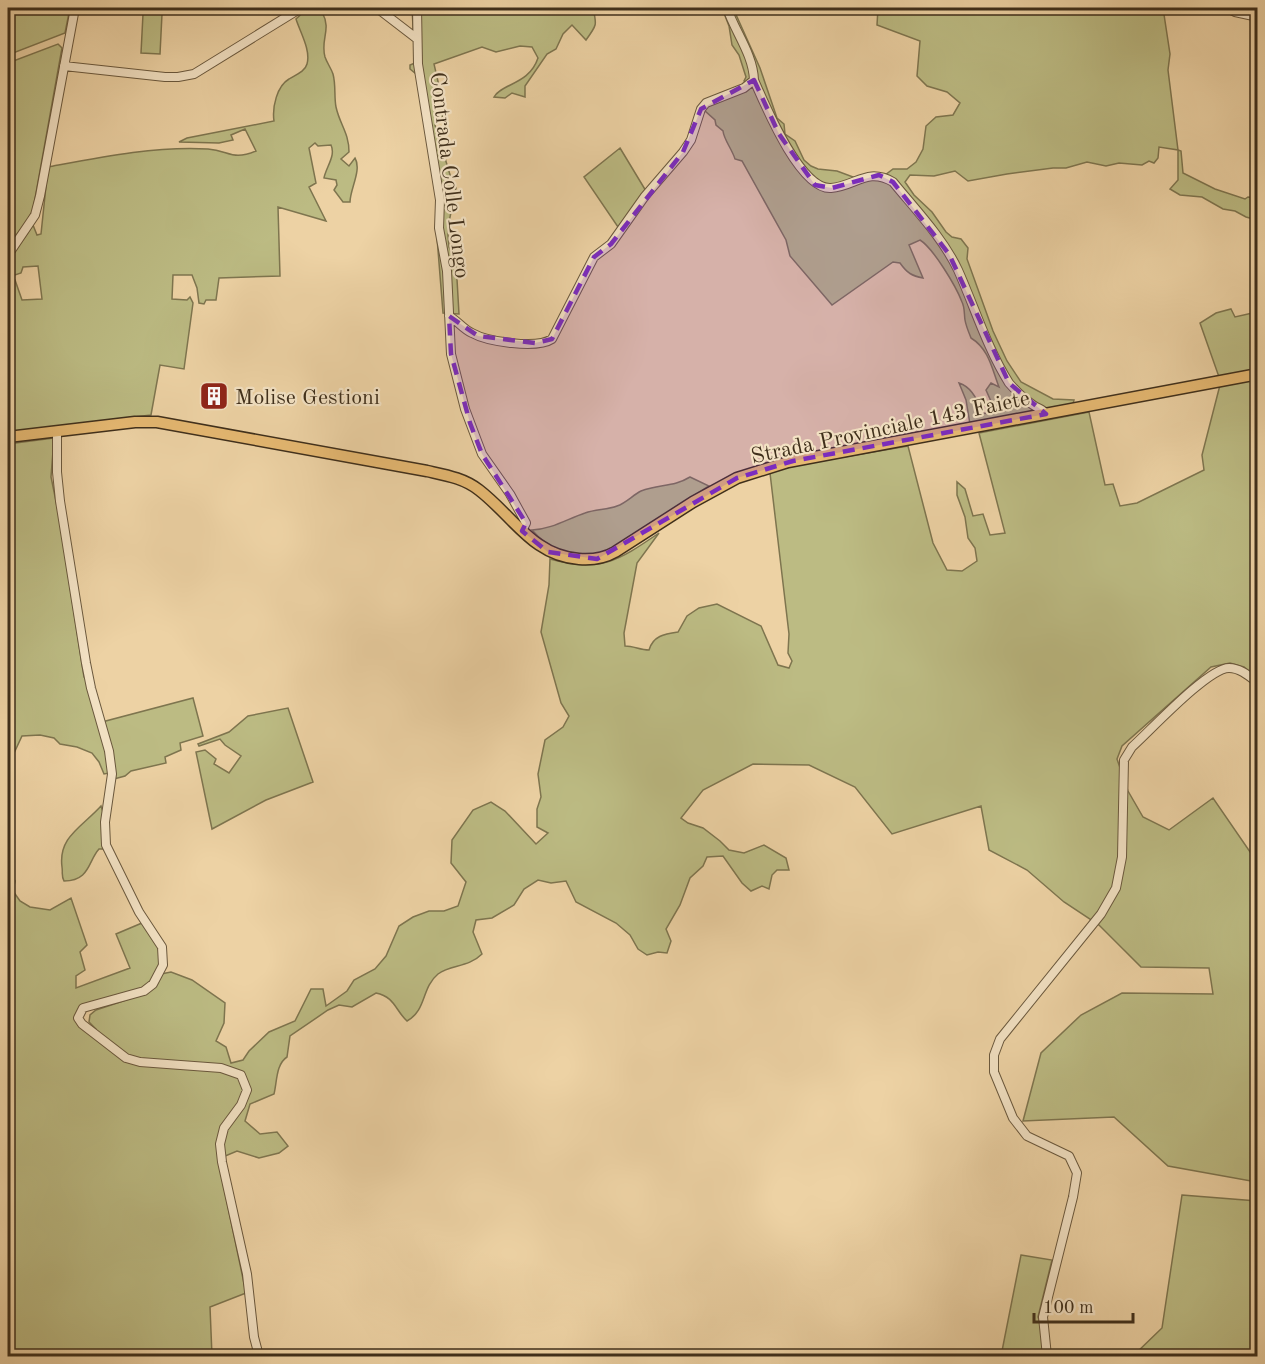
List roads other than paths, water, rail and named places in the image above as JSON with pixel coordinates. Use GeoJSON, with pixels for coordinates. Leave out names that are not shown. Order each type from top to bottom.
{"type":"FeatureCollection","features":[{"type":"Feature","properties":{"kind":"main road","name":"Strada Provinciale 143 Faiete"},"geometry":{"type":"LineString","coordinates":[[8,437],[135,422],[157,422],[427,471],[461,479],[470,484],[548,552],[578,559],[597,559],[615,552],[693,502],[737,478],[793,461],[1257,374]]}},
{"type":"Feature","properties":{"kind":"street"},"geometry":{"type":"LineString","coordinates":[[8,255],[35,215],[75,8]]}},
{"type":"Feature","properties":{"kind":"street"},"geometry":{"type":"LineString","coordinates":[[64,66],[165,77],[194,74],[302,8]]}},
{"type":"Feature","properties":{"kind":"street"},"geometry":{"type":"LineString","coordinates":[[377,8],[416,38]]}},
{"type":"Feature","properties":{"kind":"street","name":"Contrada Colle Longo"},"geometry":{"type":"LineString","coordinates":[[417,8],[418,64],[439,191],[439,228],[447,271],[452,354],[470,423],[482,454],[520,509],[526,523],[522,531]]}},
{"type":"Feature","properties":{"kind":"street"},"geometry":{"type":"LineString","coordinates":[[727,8],[750,59],[754,80],[779,134],[804,172],[815,185],[832,188],[861,178],[879,176],[893,182],[949,254],[958,270],[975,316],[1009,383],[1046,414]]}},
{"type":"Feature","properties":{"kind":"street"},"geometry":{"type":"LineString","coordinates":[[1227,8],[1257,17]]}},
{"type":"Feature","properties":{"kind":"street"},"geometry":{"type":"LineString","coordinates":[[449,316],[469,332],[478,336],[506,342],[535,344],[552,339],[594,257],[611,244],[645,196],[683,152],[691,140],[701,109],[706,103],[744,87],[754,80]]}},
{"type":"Feature","properties":{"kind":"street"},"geometry":{"type":"LineString","coordinates":[[57,431],[60,501],[86,663],[109,751],[112,774],[105,822],[106,845],[139,912],[162,946],[164,965],[153,984],[144,991],[83,1008],[78,1018],[82,1024],[126,1058],[140,1062],[213,1067],[242,1075],[247,1090],[241,1105],[224,1128],[220,1144],[247,1274],[254,1337],[259,1356]]}},
{"type":"Feature","properties":{"kind":"street"},"geometry":{"type":"LineString","coordinates":[[1047,1356],[1043,1317],[1077,1173],[1069,1156],[1027,1136],[1013,1118],[994,1071],[994,1054],[1000,1039],[1101,914],[1116,888],[1122,856],[1122,777],[1124,760],[1132,747],[1200,683],[1217,671],[1229,668],[1242,671],[1257,682]]}},
{"type":"Feature","properties":{"kind":"place","name":"Molise Gestioni"},"geometry":{"type":"Point","coordinates":[214,396]}}]}
